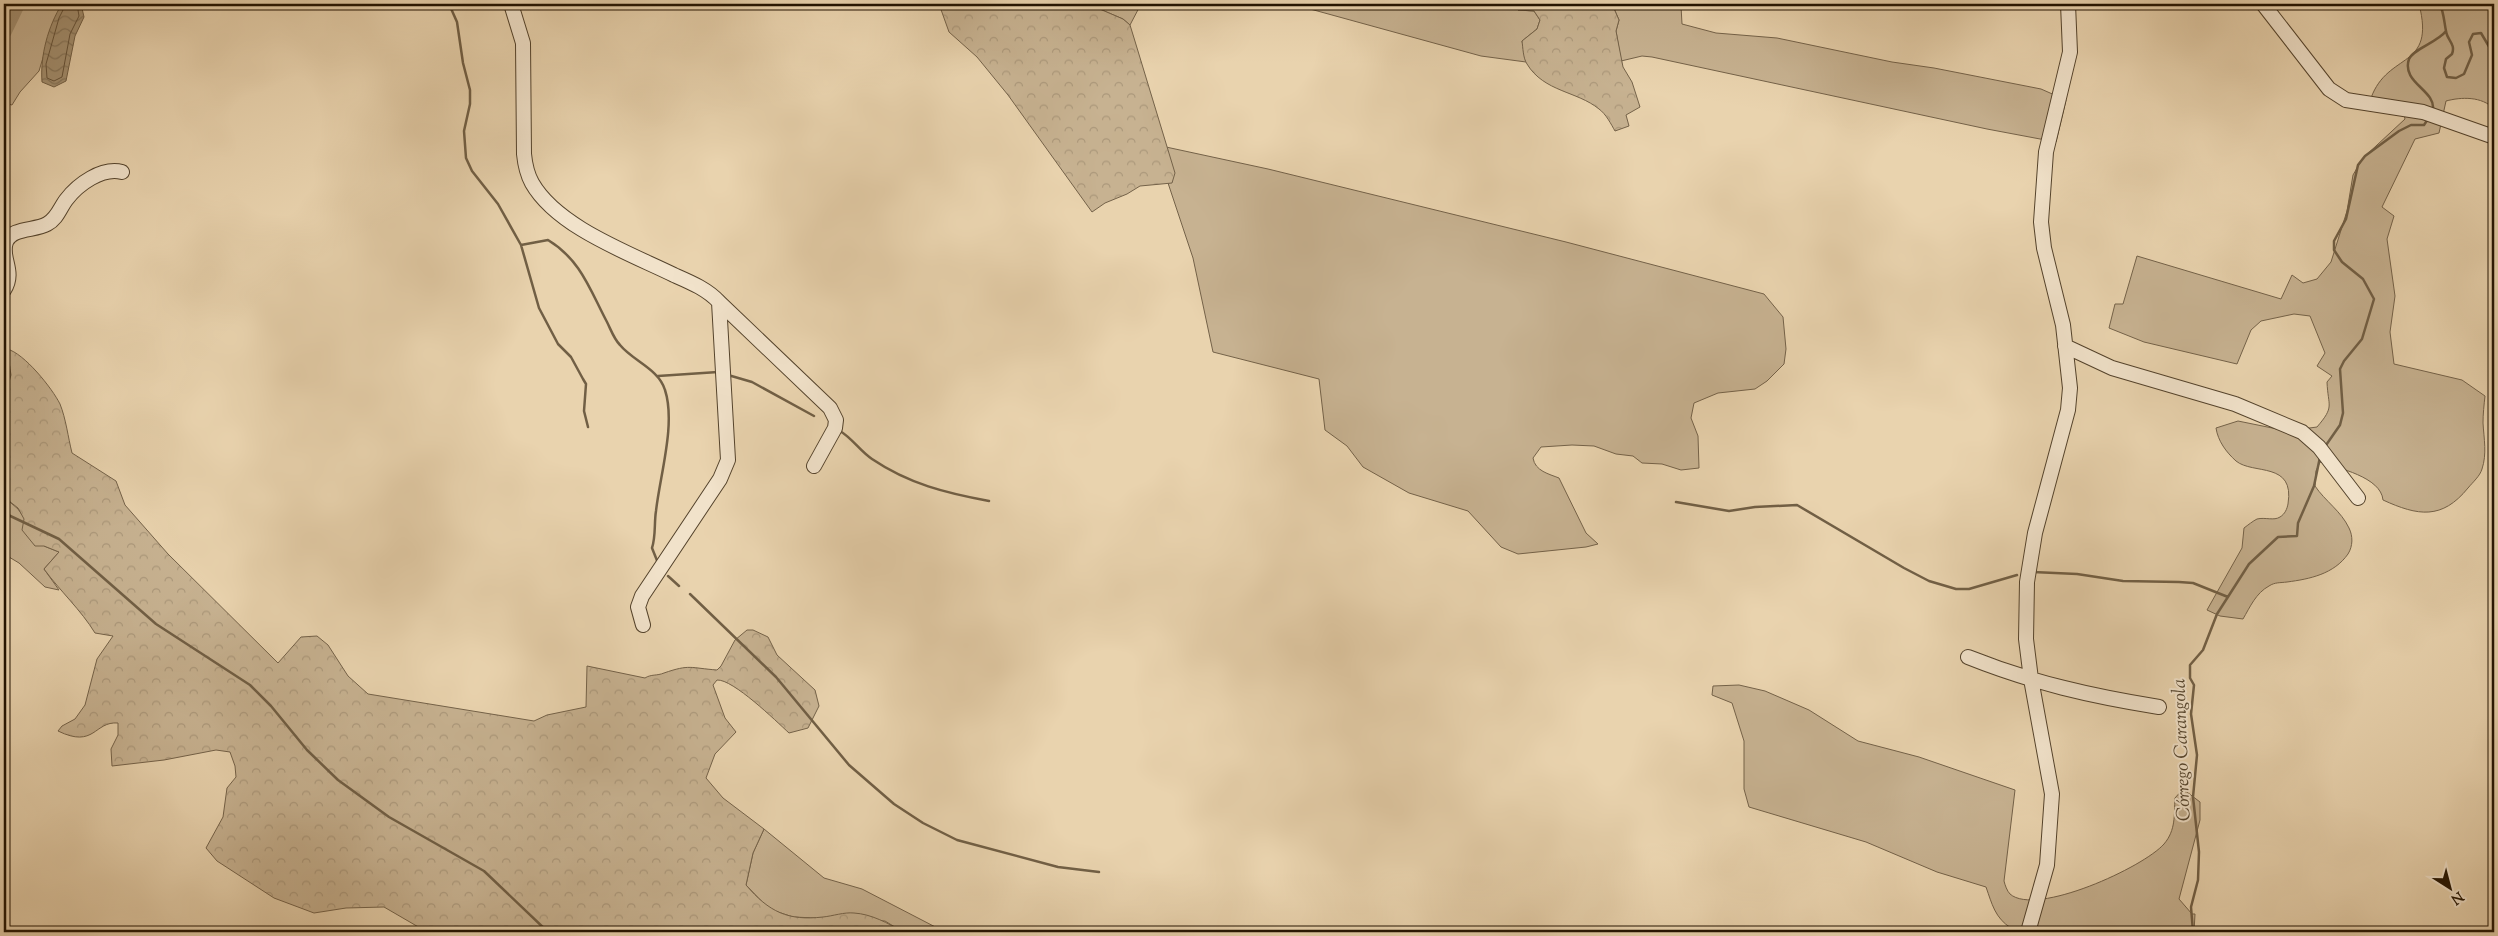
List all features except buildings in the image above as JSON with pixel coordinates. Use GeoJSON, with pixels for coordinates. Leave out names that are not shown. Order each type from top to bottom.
{"type":"FeatureCollection","features":[{"type":"Feature","properties":{"kind":"street"},"geometry":{"type":"LineString","coordinates":[[512,4],[523,43],[524,154],[526,169],[539,194],[560,214],[599,238],[704,289],[811,388],[835,414],[836,422],[814,466]]}},
{"type":"Feature","properties":{"kind":"street"},"geometry":{"type":"LineString","coordinates":[[2028,932],[2047,866],[2052,794],[2031,679],[2026,639],[2027,582],[2035,533],[2068,410],[2070,388],[2063,325],[2044,248],[2041,222],[2046,152],[2070,52],[2068,4]]}},
{"type":"Feature","properties":{"kind":"street"},"geometry":{"type":"LineString","coordinates":[[2263,4],[2329,89],[2338,96],[2346,100],[2430,114],[2494,137]]}},
{"type":"Feature","properties":{"kind":"street"},"geometry":{"type":"LineString","coordinates":[[4,290],[10,277],[5,246],[8,238],[17,232],[50,222],[66,199],[101,172],[111,170],[122,172]]}},
{"type":"Feature","properties":{"kind":"street"},"geometry":{"type":"LineString","coordinates":[[643,625],[638,607],[642,596],[720,479],[728,460],[719,302]]}},
{"type":"Feature","properties":{"kind":"street"},"geometry":{"type":"LineString","coordinates":[[2065,346],[2093,360],[2129,373],[2235,404],[2302,432],[2323,452],[2358,498]]}},
{"type":"Feature","properties":{"kind":"street"},"geometry":{"type":"LineString","coordinates":[[1968,657],[2031,679],[2085,694],[2159,707]]}},
{"type":"Feature","properties":{"kind":"green space"},"geometry":{"type":"Polygon","coordinates":[[[4,4],[68,4],[55,18],[39,71],[20,92],[12,105],[4,103],[4,4]]]}},
{"type":"Feature","properties":{"kind":"green space"},"geometry":{"type":"Polygon","coordinates":[[[939,4],[1088,4],[1123,19],[1130,25],[1175,173],[1172,183],[1140,186],[1127,194],[1105,203],[1092,212],[1008,95],[977,57],[949,32],[939,4]]]}},
{"type":"Feature","properties":{"kind":"green space"},"geometry":{"type":"Polygon","coordinates":[[[1088,4],[1141,4],[1130,25],[1123,19],[1088,4]]]}},
{"type":"Feature","properties":{"kind":"green space"},"geometry":{"type":"Polygon","coordinates":[[[1292,4],[1515,4],[1518,10],[1534,11],[1540,20],[1537,29],[1522,41],[1526,62],[1481,56],[1292,4]]]}},
{"type":"Feature","properties":{"kind":"green space"},"geometry":{"type":"Polygon","coordinates":[[[1515,4],[1612,4],[1619,20],[1616,31],[1623,67],[1632,82],[1640,107],[1626,115],[1629,126],[1615,131],[1606,116],[1599,109],[1581,98],[1551,86],[1534,73],[1526,62],[1522,41],[1537,29],[1540,20],[1534,11],[1518,10],[1515,4]]]}},
{"type":"Feature","properties":{"kind":"green space"},"geometry":{"type":"Polygon","coordinates":[[[1612,4],[1631,5],[1642,8],[1681,6],[1682,24],[1716,33],[1777,38],[1892,62],[1934,68],[2041,89],[2066,100],[2056,142],[1652,57],[1642,56],[1621,61],[1616,31],[1619,20],[1612,4]]]}},
{"type":"Feature","properties":{"kind":"green space"},"geometry":{"type":"Polygon","coordinates":[[[1624,4],[1690,4],[1642,8],[1624,4]]]}},
{"type":"Feature","properties":{"kind":"green space"},"geometry":{"type":"Polygon","coordinates":[[[2419,4],[2494,4],[2494,109],[2484,102],[2471,99],[2446,101],[2439,133],[2415,139],[2382,207],[2394,216],[2387,239],[2395,296],[2390,332],[2394,364],[2462,380],[2485,396],[2483,413],[2484,463],[2478,477],[2449,506],[2429,512],[2418,512],[2383,500],[2375,485],[2367,479],[2320,462],[2316,471],[2315,486],[2342,516],[2349,528],[2352,541],[2348,554],[2329,571],[2304,579],[2275,583],[2264,589],[2257,596],[2243,619],[2220,616],[2207,610],[2242,548],[2244,528],[2257,519],[2275,519],[2282,516],[2288,506],[2288,490],[2285,481],[2279,475],[2243,465],[2236,461],[2223,446],[2216,428],[2238,421],[2287,431],[2317,427],[2326,415],[2329,406],[2327,382],[2332,376],[2317,366],[2325,353],[2310,316],[2294,314],[2261,321],[2251,330],[2237,364],[2144,342],[2109,328],[2115,304],[2123,304],[2137,256],[2281,299],[2292,275],[2303,283],[2317,279],[2331,262],[2347,211],[2353,175],[2363,158],[2405,119],[2403,111],[2371,98],[2379,83],[2388,73],[2416,50],[2421,40],[2423,25],[2419,4]]]}},
{"type":"Feature","properties":{"kind":"green space"},"geometry":{"type":"Polygon","coordinates":[[[1166,147],[1268,169],[1566,242],[1764,294],[1783,317],[1786,349],[1784,364],[1767,381],[1755,389],[1718,393],[1694,403],[1691,418],[1698,436],[1699,468],[1681,470],[1662,464],[1642,463],[1633,456],[1616,454],[1594,446],[1541,447],[1533,458],[1536,466],[1559,478],[1586,533],[1598,544],[1518,554],[1501,547],[1468,511],[1409,493],[1363,467],[1347,446],[1325,430],[1319,379],[1213,352],[1193,258],[1168,183],[1172,182],[1166,147]]]}},
{"type":"Feature","properties":{"kind":"green space"},"geometry":{"type":"Polygon","coordinates":[[[4,349],[7,349],[11,375],[4,400],[4,349]]]}},
{"type":"Feature","properties":{"kind":"green space"},"geometry":{"type":"Polygon","coordinates":[[[7,349],[29,364],[56,397],[64,416],[72,453],[116,481],[125,505],[168,554],[278,663],[301,637],[317,636],[328,645],[348,676],[368,694],[534,721],[547,715],[586,707],[587,666],[645,678],[685,668],[717,670],[735,640],[747,630],[753,630],[768,637],[777,655],[815,690],[819,706],[808,728],[789,733],[733,686],[724,681],[717,680],[713,685],[725,718],[736,732],[715,754],[706,778],[723,798],[764,829],[753,853],[746,885],[771,908],[789,916],[811,918],[854,913],[867,915],[903,932],[427,932],[384,907],[346,908],[314,913],[274,898],[217,861],[206,848],[223,817],[227,788],[236,777],[235,766],[230,752],[216,750],[164,760],[112,766],[111,749],[118,735],[118,723],[104,726],[87,736],[80,737],[70,736],[58,731],[62,726],[75,719],[85,705],[97,659],[113,636],[95,633],[50,577],[44,569],[59,552],[44,546],[35,546],[22,530],[24,519],[18,508],[4,497],[4,400],[11,375],[7,349]]]}},
{"type":"Feature","properties":{"kind":"green space"},"geometry":{"type":"Polygon","coordinates":[[[4,497],[18,509],[44,546],[59,552],[44,569],[59,590],[45,587],[19,563],[4,554],[4,497]]]}},
{"type":"Feature","properties":{"kind":"green space"},"geometry":{"type":"Polygon","coordinates":[[[1739,685],[1765,691],[1809,710],[1858,741],[1919,757],[2015,790],[2004,881],[2010,894],[2023,899],[2042,899],[2089,886],[2135,865],[2153,854],[2164,844],[2171,833],[2174,822],[2175,798],[2183,789],[2200,802],[2200,820],[2179,899],[2192,914],[2195,914],[2194,932],[2013,932],[2001,920],[1992,905],[1986,887],[1937,872],[1866,842],[1749,807],[1744,789],[1744,741],[1732,703],[1712,695],[1713,686],[1739,685]]]}},
{"type":"Feature","properties":{"kind":"green space"},"geometry":{"type":"Polygon","coordinates":[[[764,829],[824,878],[862,889],[945,932],[903,932],[885,921],[793,917],[769,909],[746,885],[753,853],[764,829]]]}},
{"type":"Feature","properties":{"kind":"water"},"geometry":{"type":"Polygon","coordinates":[[[62,4],[81,4],[84,17],[75,36],[66,81],[54,87],[42,82],[42,62],[49,31],[62,4]]]}},
{"type":"Feature","properties":{"kind":"waterway"},"geometry":{"type":"LineString","coordinates":[[4,31],[17,4]]}},
{"type":"Feature","properties":{"kind":"waterway"},"geometry":{"type":"LineString","coordinates":[[449,4],[457,22],[463,63],[470,90],[470,104],[464,131],[466,158],[472,171],[498,204],[521,245],[539,308],[558,344],[571,357],[586,384],[584,411],[588,427]]}},
{"type":"Feature","properties":{"kind":"waterway"},"geometry":{"type":"LineString","coordinates":[[2440,4],[2447,34],[2453,47],[2452,54],[2446,59],[2444,68],[2447,77],[2456,78],[2464,74],[2472,55],[2469,42],[2473,34],[2481,33],[2494,55]]}},
{"type":"Feature","properties":{"kind":"waterway","name":"Córrego Carangola"},"geometry":{"type":"LineString","coordinates":[[2433,110],[2433,103],[2410,74],[2408,67],[2409,59],[2411,55],[2437,39],[2446,31]]}},
{"type":"Feature","properties":{"kind":"waterway","name":"Córrego Carangola"},"geometry":{"type":"LineString","coordinates":[[2324,448],[2340,425],[2343,413],[2340,369],[2344,361],[2362,339],[2374,299],[2363,279],[2342,262],[2334,250],[2334,241],[2346,219],[2358,165],[2365,156],[2399,131],[2411,125],[2424,125],[2428,119]]}},
{"type":"Feature","properties":{"kind":"waterway"},"geometry":{"type":"LineString","coordinates":[[521,245],[548,240],[569,257],[584,276],[618,343],[625,351],[652,371],[662,383],[668,403],[669,418],[652,548],[658,563]]}},
{"type":"Feature","properties":{"kind":"waterway"},"geometry":{"type":"LineString","coordinates":[[658,376],[718,372]]}},
{"type":"Feature","properties":{"kind":"waterway"},"geometry":{"type":"LineString","coordinates":[[728,375],[752,382],[814,416]]}},
{"type":"Feature","properties":{"kind":"waterway"},"geometry":{"type":"LineString","coordinates":[[840,431],[872,459],[900,475],[943,491],[989,501]]}},
{"type":"Feature","properties":{"kind":"waterway","name":"Córrego Carangola"},"geometry":{"type":"LineString","coordinates":[[2193,932],[2191,907],[2198,880],[2199,852],[2193,797],[2197,755],[2191,714],[2194,685],[2190,678],[2190,665],[2203,650],[2217,614],[2249,564],[2278,537],[2297,536],[2298,523],[2314,486],[2320,457]]}},
{"type":"Feature","properties":{"kind":"waterway"},"geometry":{"type":"LineString","coordinates":[[1676,502],[1729,511],[1755,507],[1797,505],[1904,568],[1929,581],[1956,589],[1969,589],[2017,575]]}},
{"type":"Feature","properties":{"kind":"waterway"},"geometry":{"type":"LineString","coordinates":[[4,513],[59,539],[156,624],[250,685],[271,706],[307,750],[338,780],[389,817],[484,871],[548,932]]}},
{"type":"Feature","properties":{"kind":"waterway"},"geometry":{"type":"LineString","coordinates":[[2033,572],[2077,574],[2123,581],[2193,583],[2228,597]]}},
{"type":"Feature","properties":{"kind":"waterway"},"geometry":{"type":"LineString","coordinates":[[668,576],[679,586]]}},
{"type":"Feature","properties":{"kind":"waterway"},"geometry":{"type":"LineString","coordinates":[[690,594],[776,677],[849,765],[894,804],[923,823],[957,840],[1058,867],[1099,872]]}}]}
